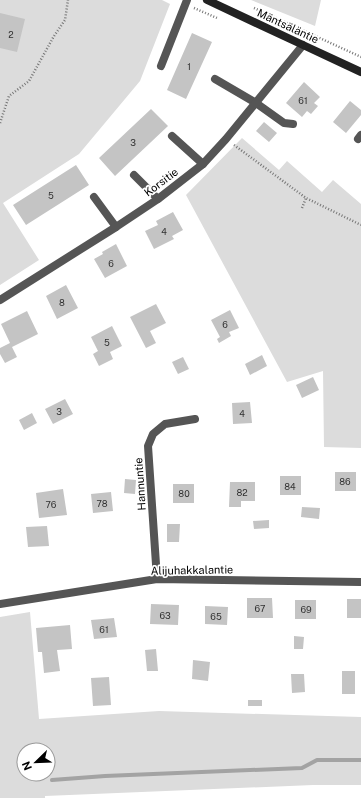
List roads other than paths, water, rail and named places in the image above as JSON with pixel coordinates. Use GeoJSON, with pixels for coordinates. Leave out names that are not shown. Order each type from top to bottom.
{"type":"FeatureCollection","features":[{"type":"Feature","properties":{"kind":"street"},"geometry":{"type":"LineString","coordinates":[[161,66],[187,0]]}},
{"type":"Feature","properties":{"kind":"street","name":"Mäntsäläntie"},"geometry":{"type":"LineString","coordinates":[[207,0],[361,72]]}},
{"type":"Feature","properties":{"kind":"street","name":"Korsitie"},"geometry":{"type":"LineString","coordinates":[[0,300],[158,200],[203,164],[226,139],[303,45]]}},
{"type":"Feature","properties":{"kind":"street"},"geometry":{"type":"LineString","coordinates":[[215,79],[256,103],[284,123],[293,124]]}},
{"type":"Feature","properties":{"kind":"street"},"geometry":{"type":"LineString","coordinates":[[172,136],[203,164]]}},
{"type":"Feature","properties":{"kind":"street"},"geometry":{"type":"LineString","coordinates":[[134,175],[158,200]]}},
{"type":"Feature","properties":{"kind":"street"},"geometry":{"type":"LineString","coordinates":[[94,197],[116,227]]}},
{"type":"Feature","properties":{"kind":"street","name":"Hannuntie"},"geometry":{"type":"LineString","coordinates":[[157,579],[148,446],[153,434],[165,424],[195,419]]}},
{"type":"Feature","properties":{"kind":"street","name":"Alijuhakkalantie"},"geometry":{"type":"LineString","coordinates":[[0,604],[157,579],[361,582]]}},
{"type":"Feature","properties":{"kind":"waterway"},"geometry":{"type":"LineString","coordinates":[[56,780],[105,776],[302,768],[317,760],[361,760]]}}]}
